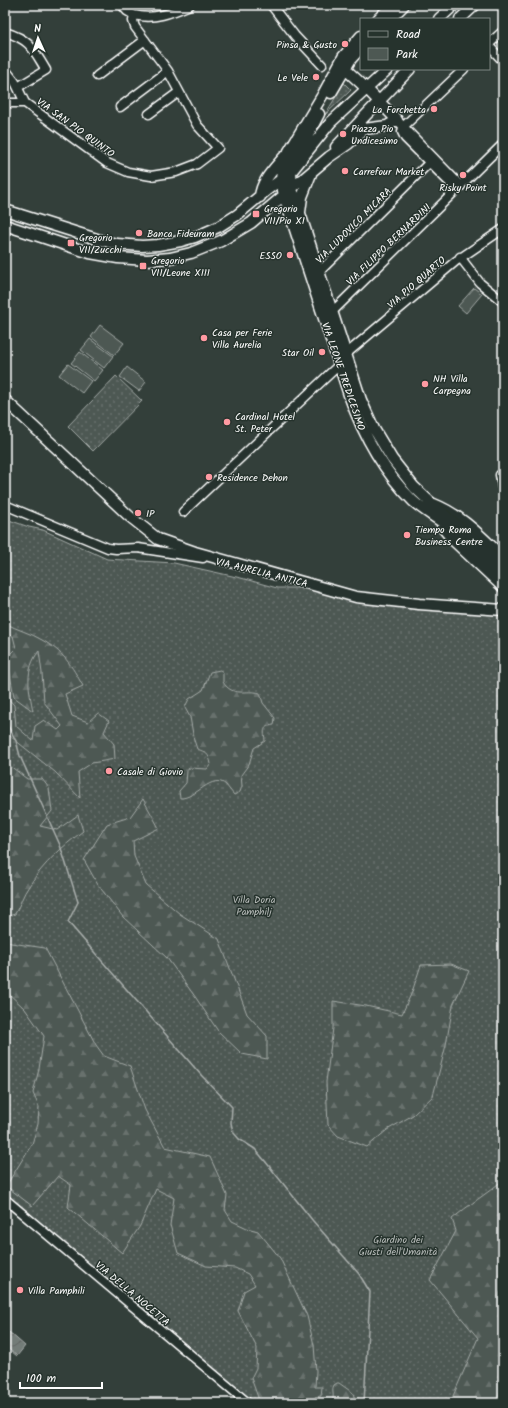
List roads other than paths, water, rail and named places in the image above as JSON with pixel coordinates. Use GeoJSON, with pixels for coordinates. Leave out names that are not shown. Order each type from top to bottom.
{"type":"FeatureCollection","features":[{"type":"Feature","properties":{"kind":"main road"},"geometry":{"type":"LineString","coordinates":[[379,18],[392,5]]}},
{"type":"Feature","properties":{"kind":"main road"},"geometry":{"type":"LineString","coordinates":[[391,18],[404,5]]}},
{"type":"Feature","properties":{"kind":"main road"},"geometry":{"type":"LineString","coordinates":[[462,18],[475,5]]}},
{"type":"Feature","properties":{"kind":"main road"},"geometry":{"type":"LineString","coordinates":[[440,18],[451,6]]}},
{"type":"Feature","properties":{"kind":"main road"},"geometry":{"type":"LineString","coordinates":[[288,193],[291,172],[300,148],[342,66],[349,49],[360,37]]}},
{"type":"Feature","properties":{"kind":"main road"},"geometry":{"type":"LineString","coordinates":[[260,197],[260,189],[263,183],[289,151],[342,66],[360,49]]}},
{"type":"Feature","properties":{"kind":"main road"},"geometry":{"type":"LineString","coordinates":[[342,66],[371,85],[379,100],[403,123]]}},
{"type":"Feature","properties":{"kind":"main road"},"geometry":{"type":"LineString","coordinates":[[5,210],[105,242],[123,245],[149,246],[181,241],[208,232],[237,215],[291,172],[330,122],[387,70]]}},
{"type":"Feature","properties":{"kind":"main road"},"geometry":{"type":"LineString","coordinates":[[330,157],[340,143],[379,100],[409,70]]}},
{"type":"Feature","properties":{"kind":"main road"},"geometry":{"type":"LineString","coordinates":[[5,225],[90,253],[123,259],[147,260],[178,256],[209,246],[240,231],[348,144],[364,129],[403,123]]}},
{"type":"Feature","properties":{"kind":"main road"},"geometry":{"type":"LineString","coordinates":[[288,193],[281,179],[283,167],[289,151]]}},
{"type":"Feature","properties":{"kind":"main road"},"geometry":{"type":"LineString","coordinates":[[268,209],[295,216],[311,173]]}},
{"type":"Feature","properties":{"kind":"main road","name":"VIA LEONE TREDICESIMO"},"geometry":{"type":"LineString","coordinates":[[288,193],[339,365],[355,412],[374,451],[389,474],[418,505],[452,530],[503,578]]}},
{"type":"Feature","properties":{"kind":"main road","name":"VIA LEONE TREDICESIMO"},"geometry":{"type":"LineString","coordinates":[[295,216],[319,272],[361,400],[374,429],[386,450],[414,487],[503,567]]}},
{"type":"Feature","properties":{"kind":"main road"},"geometry":{"type":"LineString","coordinates":[[5,400],[129,516],[158,538],[184,548],[228,561]]}},
{"type":"Feature","properties":{"kind":"main road"},"geometry":{"type":"LineString","coordinates":[[435,518],[454,541],[503,587]]}},
{"type":"Feature","properties":{"kind":"main road","name":"VIA AURELIA ANTICA"},"geometry":{"type":"LineString","coordinates":[[228,561],[356,597],[419,604],[503,610]]}},
{"type":"Feature","properties":{"kind":"street"},"geometry":{"type":"LineString","coordinates":[[122,5],[127,11],[134,15],[150,17],[161,16],[190,5]]}},
{"type":"Feature","properties":{"kind":"street"},"geometry":{"type":"LineString","coordinates":[[271,5],[295,36],[322,65]]}},
{"type":"Feature","properties":{"kind":"street"},"geometry":{"type":"LineString","coordinates":[[451,6],[460,18]]}},
{"type":"Feature","properties":{"kind":"street"},"geometry":{"type":"LineString","coordinates":[[134,15],[135,26],[168,71],[179,92],[149,114]]}},
{"type":"Feature","properties":{"kind":"street"},"geometry":{"type":"LineString","coordinates":[[490,44],[503,31]]}},
{"type":"Feature","properties":{"kind":"street"},"geometry":{"type":"LineString","coordinates":[[5,32],[18,36],[30,45],[46,70],[18,87]]}},
{"type":"Feature","properties":{"kind":"street"},"geometry":{"type":"LineString","coordinates":[[97,76],[145,40]]}},
{"type":"Feature","properties":{"kind":"street"},"geometry":{"type":"LineString","coordinates":[[490,46],[503,61]]}},
{"type":"Feature","properties":{"kind":"street","name":"VIA SAN PIO QUINTO"},"geometry":{"type":"LineString","coordinates":[[5,69],[18,87],[26,103],[107,163],[122,170],[140,175],[160,176],[181,171],[200,162],[218,148],[197,125],[179,92]]}},
{"type":"Feature","properties":{"kind":"street"},"geometry":{"type":"LineString","coordinates":[[459,188],[432,160],[403,123],[463,70]]}},
{"type":"Feature","properties":{"kind":"street"},"geometry":{"type":"LineString","coordinates":[[120,106],[168,71]]}},
{"type":"Feature","properties":{"kind":"street"},"geometry":{"type":"LineString","coordinates":[[5,103],[26,103]]}},
{"type":"Feature","properties":{"kind":"street","name":"VIA FILIPPO BERNARDINI"},"geometry":{"type":"LineString","coordinates":[[332,312],[503,144]]}},
{"type":"Feature","properties":{"kind":"street","name":"VIA LUDOVICO MICARA"},"geometry":{"type":"LineString","coordinates":[[319,272],[432,160]]}},
{"type":"Feature","properties":{"kind":"street","name":"VIA PIO QUARTO"},"geometry":{"type":"LineString","coordinates":[[346,354],[460,257],[503,229]]}},
{"type":"Feature","properties":{"kind":"street"},"geometry":{"type":"LineString","coordinates":[[460,257],[480,283],[503,302]]}},
{"type":"Feature","properties":{"kind":"street"},"geometry":{"type":"LineString","coordinates":[[183,512],[339,365]]}},
{"type":"Feature","properties":{"kind":"street"},"geometry":{"type":"LineString","coordinates":[[500,475],[503,492]]}},
{"type":"Feature","properties":{"kind":"street"},"geometry":{"type":"LineString","coordinates":[[429,501],[454,513],[503,556]]}},
{"type":"Feature","properties":{"kind":"street","name":"VIA AURELIA ANTICA"},"geometry":{"type":"LineString","coordinates":[[5,505],[104,547],[116,549],[138,548],[228,561]]}},
{"type":"Feature","properties":{"kind":"street"},"geometry":{"type":"LineString","coordinates":[[138,548],[153,545],[158,538]]}},
{"type":"Feature","properties":{"kind":"street","name":"VIA DELLA NOCETTA"},"geometry":{"type":"LineString","coordinates":[[5,1198],[248,1403]]}},
{"type":"Feature","properties":{"kind":"water"},"geometry":{"type":"Polygon","coordinates":[[[9,1332],[25,1346],[17,1356],[5,1346],[5,1337],[9,1332]]]}},
{"type":"Feature","properties":{"kind":"waterway"},"geometry":{"type":"LineString","coordinates":[[5,720],[16,741],[20,756],[60,845],[78,902],[68,922],[201,1075],[232,1107],[231,1123],[233,1132],[239,1139],[255,1149],[313,1221],[359,1274],[370,1292],[364,1403]]}},
{"type":"Feature","properties":{"kind":"place","name":"Pinsa & Gusto"},"geometry":{"type":"Point","coordinates":[345,44]}},
{"type":"Feature","properties":{"kind":"place","name":"Le Vele"},"geometry":{"type":"Point","coordinates":[316,77]}},
{"type":"Feature","properties":{"kind":"place","name":"La Forchetta"},"geometry":{"type":"Point","coordinates":[434,109]}},
{"type":"Feature","properties":{"kind":"place","name":"Piazza Pio Undicesimo"},"geometry":{"type":"Point","coordinates":[343,134]}},
{"type":"Feature","properties":{"kind":"place","name":"Carrefour Market"},"geometry":{"type":"Point","coordinates":[345,171]}},
{"type":"Feature","properties":{"kind":"place","name":"Risky Point"},"geometry":{"type":"Point","coordinates":[463,175]}},
{"type":"Feature","properties":{"kind":"place","name":"Gregorio VII/Pio XI"},"geometry":{"type":"Point","coordinates":[256,214]}},
{"type":"Feature","properties":{"kind":"place","name":"Banca Fideuram"},"geometry":{"type":"Point","coordinates":[139,233]}},
{"type":"Feature","properties":{"kind":"place","name":"Gregorio VII/Zucchi"},"geometry":{"type":"Point","coordinates":[71,243]}},
{"type":"Feature","properties":{"kind":"place","name":"ESSO"},"geometry":{"type":"Point","coordinates":[290,255]}},
{"type":"Feature","properties":{"kind":"place","name":"Gregorio VII/Leone XIII"},"geometry":{"type":"Point","coordinates":[143,266]}},
{"type":"Feature","properties":{"kind":"place","name":"Casa per Ferie Villa Aurelia"},"geometry":{"type":"Point","coordinates":[204,338]}},
{"type":"Feature","properties":{"kind":"place","name":"Star Oil"},"geometry":{"type":"Point","coordinates":[322,352]}},
{"type":"Feature","properties":{"kind":"place","name":"NH Villa Carpegna"},"geometry":{"type":"Point","coordinates":[425,384]}},
{"type":"Feature","properties":{"kind":"place","name":"Cardinal Hotel St. Peter"},"geometry":{"type":"Point","coordinates":[227,422]}},
{"type":"Feature","properties":{"kind":"place","name":"Residence Dehon"},"geometry":{"type":"Point","coordinates":[209,477]}},
{"type":"Feature","properties":{"kind":"place","name":"IP"},"geometry":{"type":"Point","coordinates":[138,513]}},
{"type":"Feature","properties":{"kind":"place","name":"Tiempo Roma Business Centre"},"geometry":{"type":"Point","coordinates":[407,535]}},
{"type":"Feature","properties":{"kind":"place","name":"Casale di Giovio"},"geometry":{"type":"Point","coordinates":[109,771]}},
{"type":"Feature","properties":{"kind":"place","name":"Villa Pamphili"},"geometry":{"type":"Point","coordinates":[20,1290]}},
{"type":"Feature","properties":{"kind":"park label","name":"Villa Doria Pamphilj"},"geometry":{"type":"Point","coordinates":[254,904]}},
{"type":"Feature","properties":{"kind":"park label","name":"Giardino dei Giusti dell'Umanità"},"geometry":{"type":"Point","coordinates":[398,1244]}}]}
